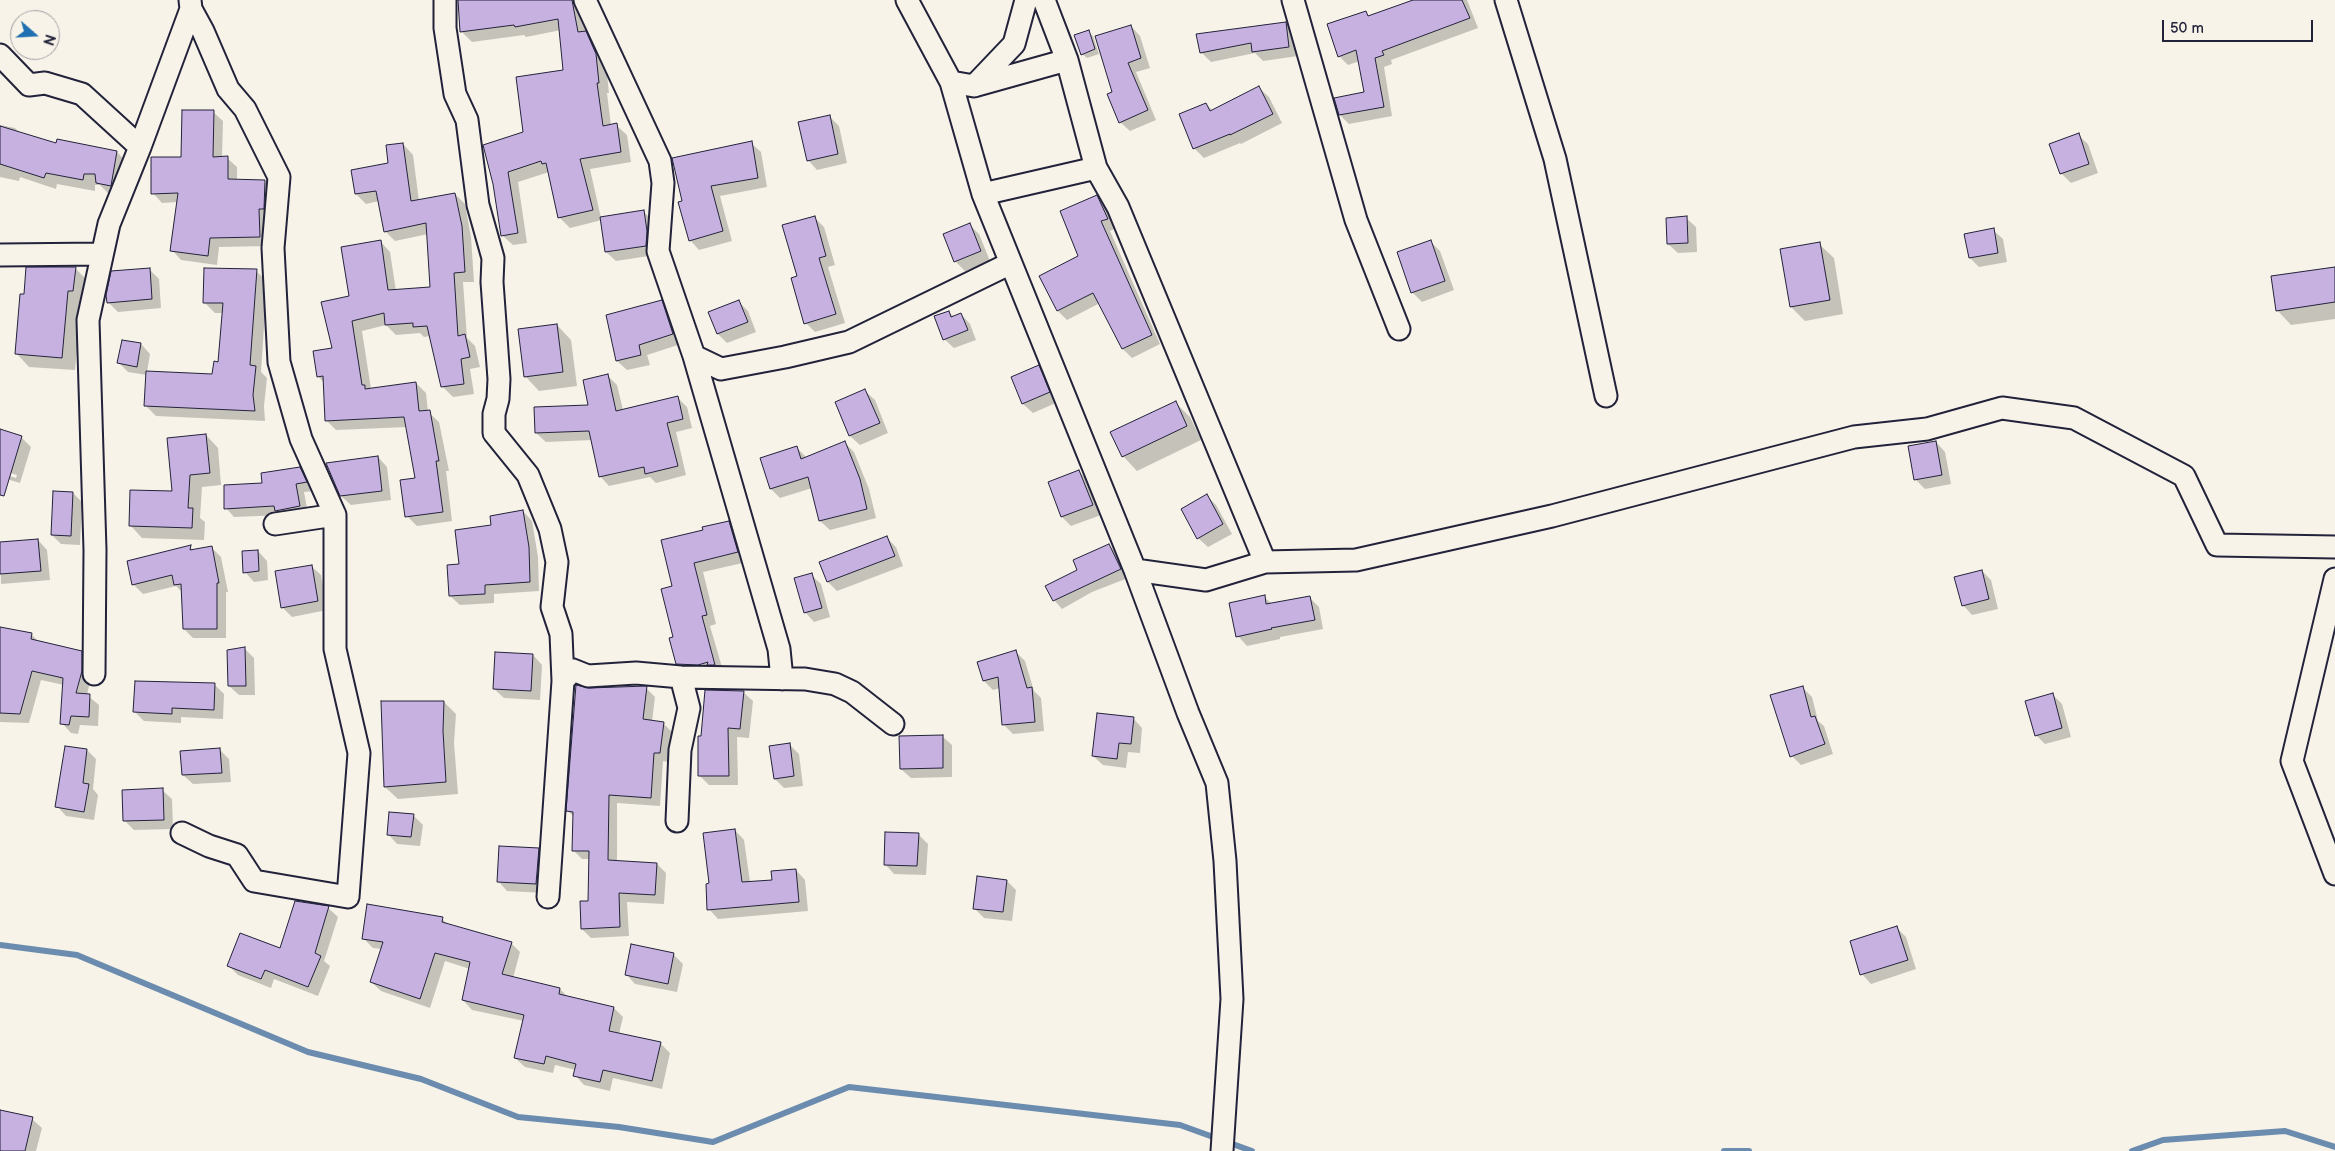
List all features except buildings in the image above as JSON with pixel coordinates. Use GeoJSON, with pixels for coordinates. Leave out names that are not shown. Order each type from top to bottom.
{"type":"FeatureCollection","features":[{"type":"Feature","properties":{"kind":"street"},"geometry":{"type":"LineString","coordinates":[[445,0],[445,28],[455,94],[467,120],[478,205],[493,258],[492,282],[499,379],[498,399],[494,414],[494,433],[528,475],[550,529],[557,562],[552,607],[561,634],[563,681],[548,897]]}},
{"type":"Feature","properties":{"kind":"street"},"geometry":{"type":"LineString","coordinates":[[585,0],[660,161],[663,183],[658,251],[694,356],[779,649],[782,680]]}},
{"type":"Feature","properties":{"kind":"street"},"geometry":{"type":"LineString","coordinates":[[907,0],[952,82],[983,194],[1135,570],[1188,713],[1217,783],[1225,861],[1232,999],[1222,1151]]}},
{"type":"Feature","properties":{"kind":"street"},"geometry":{"type":"LineString","coordinates":[[974,86],[1014,44],[1026,0]]}},
{"type":"Feature","properties":{"kind":"street"},"geometry":{"type":"LineString","coordinates":[[1044,0],[1067,60],[1096,168],[1118,207],[1265,562]]}},
{"type":"Feature","properties":{"kind":"street"},"geometry":{"type":"LineString","coordinates":[[1294,0],[1356,220],[1399,329]]}},
{"type":"Feature","properties":{"kind":"street"},"geometry":{"type":"LineString","coordinates":[[1506,0],[1555,159],[1606,396]]}},
{"type":"Feature","properties":{"kind":"street"},"geometry":{"type":"LineString","coordinates":[[94,674],[95,550],[88,320],[109,224],[140,147],[190,4]]}},
{"type":"Feature","properties":{"kind":"street"},"geometry":{"type":"LineString","coordinates":[[182,833],[209,846],[237,855],[254,881],[348,897],[359,754],[335,649],[335,515],[301,439],[279,362],[273,248],[280,177],[245,110],[228,89],[190,4]]}},
{"type":"Feature","properties":{"kind":"street"},"geometry":{"type":"LineString","coordinates":[[0,55],[29,85],[45,82],[82,94],[140,147]]}},
{"type":"Feature","properties":{"kind":"street"},"geometry":{"type":"LineString","coordinates":[[952,82],[974,86],[1067,60]]}},
{"type":"Feature","properties":{"kind":"street"},"geometry":{"type":"LineString","coordinates":[[983,194],[1096,168]]}},
{"type":"Feature","properties":{"kind":"street"},"geometry":{"type":"LineString","coordinates":[[0,256],[102,254]]}},
{"type":"Feature","properties":{"kind":"street"},"geometry":{"type":"LineString","coordinates":[[694,356],[721,369],[849,342],[1011,263]]}},
{"type":"Feature","properties":{"kind":"street"},"geometry":{"type":"LineString","coordinates":[[1135,570],[1206,580],[1265,562],[1356,560],[1552,516],[1854,437],[1927,428],[2002,408],[2074,418],[2184,476],[2217,545],[2335,547]]}},
{"type":"Feature","properties":{"kind":"street"},"geometry":{"type":"LineString","coordinates":[[276,524],[335,515]]}},
{"type":"Feature","properties":{"kind":"street"},"geometry":{"type":"LineString","coordinates":[[2335,579],[2292,761],[2335,874]]}},
{"type":"Feature","properties":{"kind":"street"},"geometry":{"type":"LineString","coordinates":[[563,681],[573,670],[588,676],[636,673],[681,677],[805,679],[835,684],[852,692],[893,724]]}},
{"type":"Feature","properties":{"kind":"street"},"geometry":{"type":"LineString","coordinates":[[677,821],[680,750],[689,708],[681,677]]}},
{"type":"Feature","properties":{"kind":"waterway"},"geometry":{"type":"LineString","coordinates":[[0,945],[77,955],[308,1052],[421,1079],[518,1117],[619,1127],[713,1142],[849,1087],[1180,1125],[1252,1151]]}},
{"type":"Feature","properties":{"kind":"waterway"},"geometry":{"type":"LineString","coordinates":[[2132,1151],[2163,1140],[2285,1131],[2335,1147]]}},
{"type":"Feature","properties":{"kind":"waterway"},"geometry":{"type":"LineString","coordinates":[[1724,1151],[1749,1151]]}}]}
